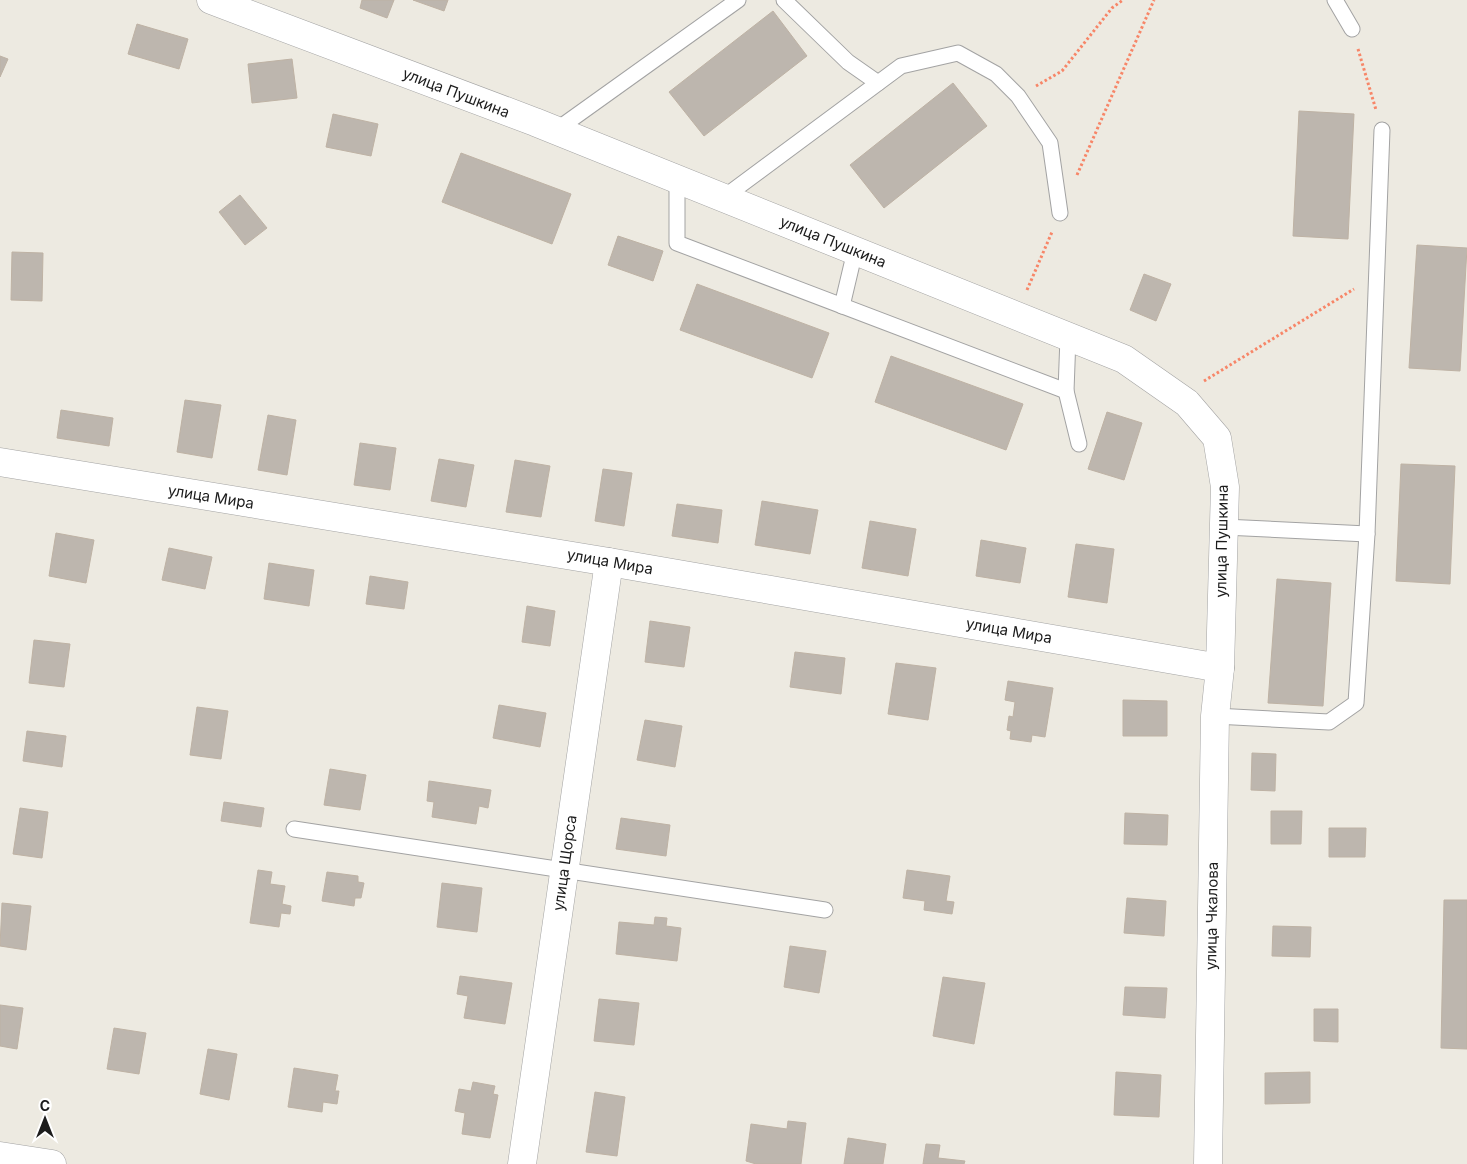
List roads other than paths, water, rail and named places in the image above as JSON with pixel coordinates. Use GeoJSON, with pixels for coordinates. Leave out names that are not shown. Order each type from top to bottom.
{"type":"FeatureCollection","features":[{"type":"Feature","properties":{"kind":"street","name":"улица Пушкина"},"geometry":{"type":"LineString","coordinates":[[211,0],[555,131],[1124,359],[1187,403],[1218,438],[1225,487],[1220,668]]}},
{"type":"Feature","properties":{"kind":"street","name":"улица Мира"},"geometry":{"type":"LineString","coordinates":[[0,462],[609,562],[1220,668]]}},
{"type":"Feature","properties":{"kind":"street","name":"улица Щорса"},"geometry":{"type":"LineString","coordinates":[[522,1164],[609,562]]}},
{"type":"Feature","properties":{"kind":"street","name":"улица Чкалова"},"geometry":{"type":"LineString","coordinates":[[1208,1164],[1215,716],[1220,668]]}},
{"type":"Feature","properties":{"kind":"street"},"geometry":{"type":"LineString","coordinates":[[0,1156],[52,1164]]}},
{"type":"Feature","properties":{"kind":"lane"},"geometry":{"type":"LineString","coordinates":[[555,131],[738,0]]}},
{"type":"Feature","properties":{"kind":"lane"},"geometry":{"type":"LineString","coordinates":[[784,0],[848,62],[878,83]]}},
{"type":"Feature","properties":{"kind":"lane"},"geometry":{"type":"LineString","coordinates":[[1335,0],[1352,29]]}},
{"type":"Feature","properties":{"kind":"lane"},"geometry":{"type":"LineString","coordinates":[[723,198],[901,66],[958,53],[996,74],[1018,96],[1050,143],[1060,213]]}},
{"type":"Feature","properties":{"kind":"lane"},"geometry":{"type":"LineString","coordinates":[[1215,716],[1329,722],[1356,703],[1367,534],[1382,130]]}},
{"type":"Feature","properties":{"kind":"lane"},"geometry":{"type":"LineString","coordinates":[[677,180],[677,243],[1066,392]]}},
{"type":"Feature","properties":{"kind":"lane"},"geometry":{"type":"LineString","coordinates":[[842,306],[855,251]]}},
{"type":"Feature","properties":{"kind":"lane"},"geometry":{"type":"LineString","coordinates":[[1068,337],[1066,392],[1079,444]]}},
{"type":"Feature","properties":{"kind":"lane"},"geometry":{"type":"LineString","coordinates":[[1224,527],[1367,534]]}},
{"type":"Feature","properties":{"kind":"lane"},"geometry":{"type":"LineString","coordinates":[[294,829],[825,910]]}}]}
